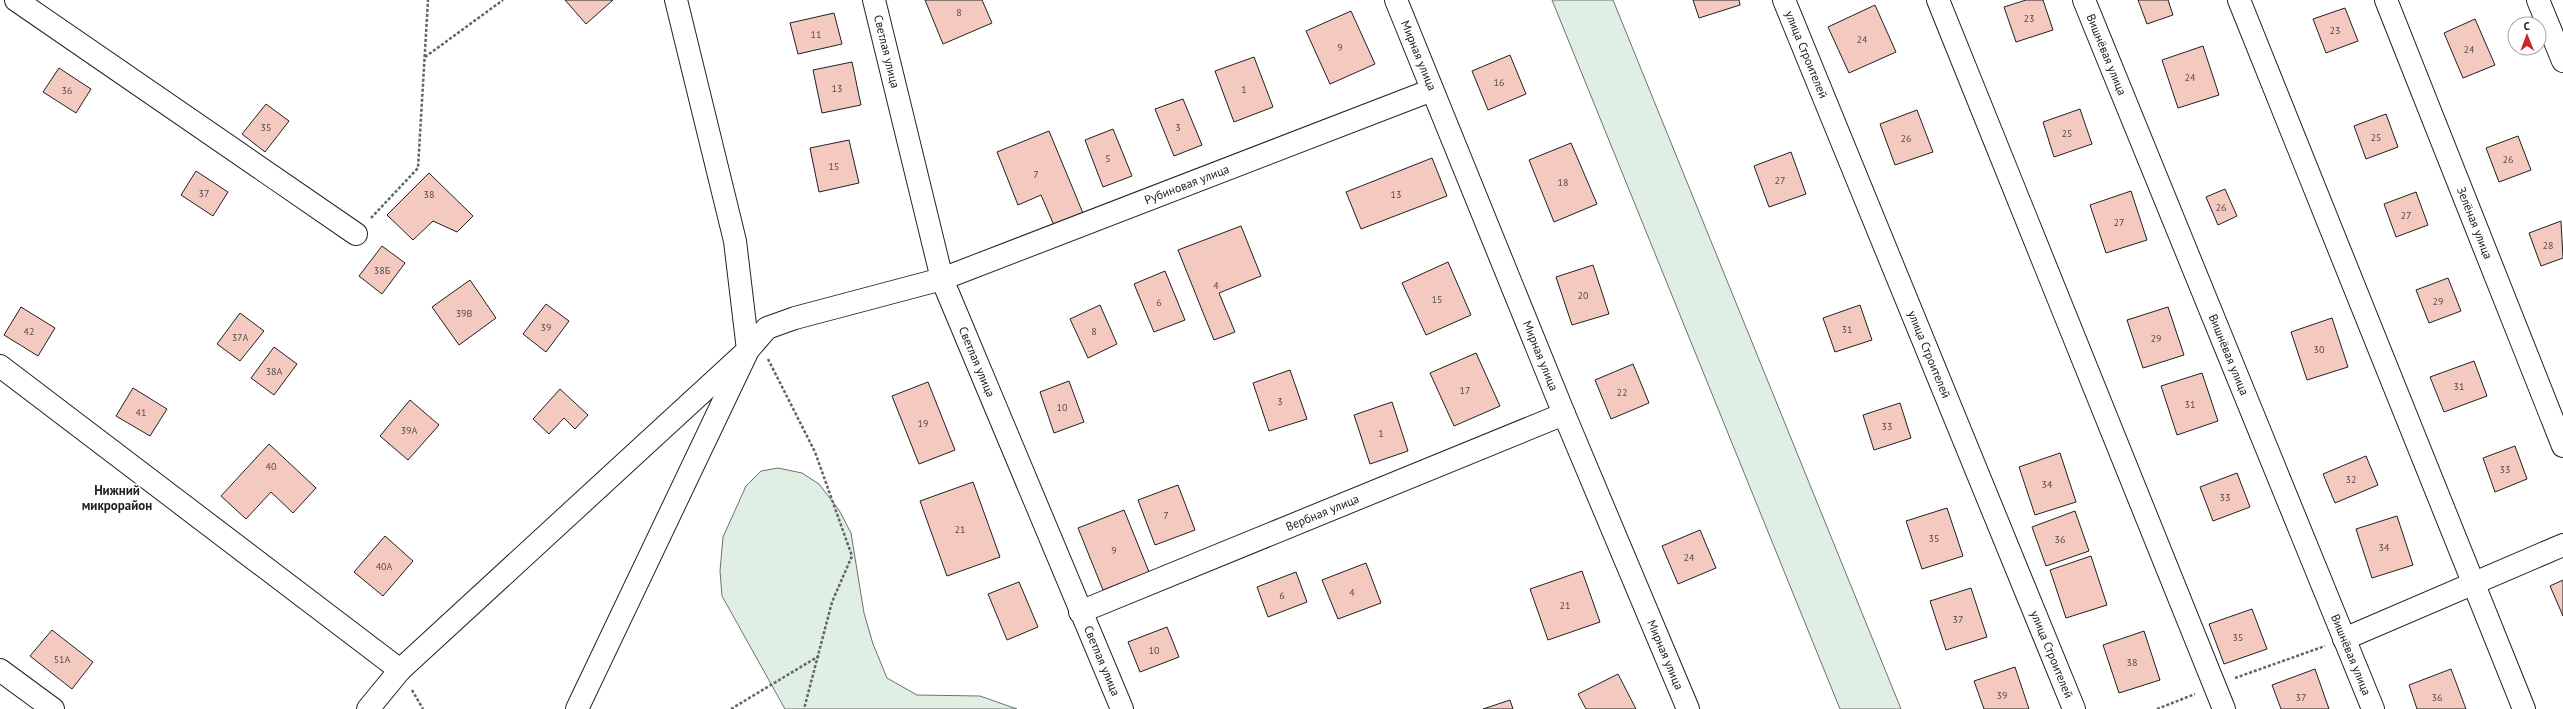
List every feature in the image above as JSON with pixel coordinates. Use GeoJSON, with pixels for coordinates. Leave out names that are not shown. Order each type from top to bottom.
{"type":"FeatureCollection","features":[{"type":"Feature","properties":{"kind":"street"},"geometry":{"type":"LineString","coordinates":[[16,0],[356,234]]}},
{"type":"Feature","properties":{"kind":"street"},"geometry":{"type":"LineString","coordinates":[[577,709],[752,345],[735,240],[676,0]]}},
{"type":"Feature","properties":{"kind":"street","name":"Светлая улица"},"geometry":{"type":"LineString","coordinates":[[874,0],[942,279],[1080,612],[1122,709]]}},
{"type":"Feature","properties":{"kind":"street","name":"Мирная улица"},"geometry":{"type":"LineString","coordinates":[[1396,0],[1564,414],[1688,709]]}},
{"type":"Feature","properties":{"kind":"street","name":"улица Строителей"},"geometry":{"type":"LineString","coordinates":[[1784,0],[2074,709]]}},
{"type":"Feature","properties":{"kind":"street"},"geometry":{"type":"LineString","coordinates":[[1938,0],[2224,709]]}},
{"type":"Feature","properties":{"kind":"street","name":"Вишнёвая улица"},"geometry":{"type":"LineString","coordinates":[[2084,0],[2344,639],[2374,709]]}},
{"type":"Feature","properties":{"kind":"street"},"geometry":{"type":"LineString","coordinates":[[2239,0],[2524,709]]}},
{"type":"Feature","properties":{"kind":"street","name":"Зелёная улица"},"geometry":{"type":"LineString","coordinates":[[2386,0],[2563,446]]}},
{"type":"Feature","properties":{"kind":"street"},"geometry":{"type":"LineString","coordinates":[[2538,0],[2563,61]]}},
{"type":"Feature","properties":{"kind":"street","name":"Рубиновая улица"},"geometry":{"type":"LineString","coordinates":[[368,709],[400,670],[752,345],[767,328],[795,318],[942,279],[1432,90]]}},
{"type":"Feature","properties":{"kind":"street"},"geometry":{"type":"LineString","coordinates":[[0,366],[400,670]]}},
{"type":"Feature","properties":{"kind":"street","name":"Вербная улица"},"geometry":{"type":"LineString","coordinates":[[1080,612],[1564,414]]}},
{"type":"Feature","properties":{"kind":"street"},"geometry":{"type":"LineString","coordinates":[[2344,639],[2563,545]]}},
{"type":"Feature","properties":{"kind":"street"},"geometry":{"type":"LineString","coordinates":[[0,670],[53,709]]}},
{"type":"Feature","properties":{"kind":"path"},"geometry":{"type":"LineString","coordinates":[[356,234],[418,168],[428,0]]}},
{"type":"Feature","properties":{"kind":"path"},"geometry":{"type":"LineString","coordinates":[[425,57],[503,0]]}},
{"type":"Feature","properties":{"kind":"path"},"geometry":{"type":"LineString","coordinates":[[752,345],[783,386],[815,452],[852,556],[832,602],[804,709]]}},
{"type":"Feature","properties":{"kind":"path"},"geometry":{"type":"LineString","coordinates":[[2157,709],[2215,686],[2344,639]]}},
{"type":"Feature","properties":{"kind":"path"},"geometry":{"type":"LineString","coordinates":[[731,709],[818,656]]}},
{"type":"Feature","properties":{"kind":"green space"},"geometry":{"type":"Polygon","coordinates":[[[1552,0],[1613,0],[1901,709],[1840,709],[1552,0]]]}},
{"type":"Feature","properties":{"kind":"green space"},"geometry":{"type":"Polygon","coordinates":[[[778,468],[802,473],[819,484],[839,510],[851,533],[864,613],[873,644],[887,678],[917,695],[980,696],[1017,709],[785,709],[722,596],[720,571],[723,537],[746,486],[761,471],[778,468]]]}},
{"type":"Feature","properties":{"kind":"building"},"geometry":{"type":"Polygon","coordinates":[[[565,0],[613,0],[586,24],[565,0]]]}},
{"type":"Feature","properties":{"kind":"building"},"geometry":{"type":"Polygon","coordinates":[[[925,0],[982,0],[992,23],[943,44],[925,0]]]}},
{"type":"Feature","properties":{"kind":"building"},"geometry":{"type":"Polygon","coordinates":[[[1693,0],[1739,0],[1740,5],[1699,18],[1693,0]]]}},
{"type":"Feature","properties":{"kind":"building"},"geometry":{"type":"Polygon","coordinates":[[[2026,0],[2043,0],[2053,30],[2016,42],[2004,7],[2026,0]]]}},
{"type":"Feature","properties":{"kind":"building"},"geometry":{"type":"Polygon","coordinates":[[[2138,0],[2168,0],[2173,15],[2147,24],[2138,0]]]}},
{"type":"Feature","properties":{"kind":"building"},"geometry":{"type":"Polygon","coordinates":[[[1875,5],[1896,52],[1849,73],[1828,27],[1875,5]]]}},
{"type":"Feature","properties":{"kind":"building"},"geometry":{"type":"Polygon","coordinates":[[[2345,8],[2358,41],[2326,53],[2313,19],[2345,8]]]}},
{"type":"Feature","properties":{"kind":"building"},"geometry":{"type":"Polygon","coordinates":[[[1351,11],[1375,64],[1330,84],[1306,31],[1351,11]]]}},
{"type":"Feature","properties":{"kind":"building"},"geometry":{"type":"Polygon","coordinates":[[[834,13],[842,44],[798,54],[790,23],[834,13]]]}},
{"type":"Feature","properties":{"kind":"building"},"geometry":{"type":"Polygon","coordinates":[[[2475,19],[2495,65],[2463,78],[2444,33],[2475,19]]]}},
{"type":"Feature","properties":{"kind":"building"},"geometry":{"type":"Polygon","coordinates":[[[2203,46],[2219,95],[2178,108],[2162,60],[2203,46]]]}},
{"type":"Feature","properties":{"kind":"building"},"geometry":{"type":"Polygon","coordinates":[[[1510,55],[1526,94],[1488,110],[1472,71],[1510,55]]]}},
{"type":"Feature","properties":{"kind":"building"},"geometry":{"type":"Polygon","coordinates":[[[1254,57],[1273,107],[1234,122],[1215,71],[1254,57]]]}},
{"type":"Feature","properties":{"kind":"building"},"geometry":{"type":"Polygon","coordinates":[[[852,62],[861,105],[822,113],[813,70],[852,62]]]}},
{"type":"Feature","properties":{"kind":"building"},"geometry":{"type":"Polygon","coordinates":[[[59,68],[91,89],[76,113],[43,92],[59,68]]]}},
{"type":"Feature","properties":{"kind":"building"},"geometry":{"type":"Polygon","coordinates":[[[1183,99],[1202,145],[1174,156],[1155,109],[1183,99]]]}},
{"type":"Feature","properties":{"kind":"building"},"geometry":{"type":"Polygon","coordinates":[[[266,104],[289,121],[265,152],[242,134],[266,104]]]}},
{"type":"Feature","properties":{"kind":"building"},"geometry":{"type":"Polygon","coordinates":[[[2080,109],[2092,144],[2054,157],[2043,122],[2080,109]]]}},
{"type":"Feature","properties":{"kind":"building"},"geometry":{"type":"Polygon","coordinates":[[[1917,110],[1933,152],[1895,165],[1880,124],[1917,110]]]}},
{"type":"Feature","properties":{"kind":"building"},"geometry":{"type":"Polygon","coordinates":[[[2386,114],[2398,147],[2366,159],[2354,126],[2386,114]]]}},
{"type":"Feature","properties":{"kind":"building"},"geometry":{"type":"Polygon","coordinates":[[[1113,129],[1132,176],[1103,187],[1085,140],[1113,129]]]}},
{"type":"Feature","properties":{"kind":"building"},"geometry":{"type":"Polygon","coordinates":[[[1049,131],[1085,218],[1056,230],[1041,195],[1018,205],[997,152],[1049,131]]]}},
{"type":"Feature","properties":{"kind":"building"},"geometry":{"type":"Polygon","coordinates":[[[2518,136],[2531,170],[2499,182],[2486,148],[2518,136]]]}},
{"type":"Feature","properties":{"kind":"building"},"geometry":{"type":"Polygon","coordinates":[[[849,140],[859,183],[819,192],[810,148],[849,140]]]}},
{"type":"Feature","properties":{"kind":"building"},"geometry":{"type":"Polygon","coordinates":[[[1571,143],[1597,204],[1554,222],[1529,160],[1571,143]]]}},
{"type":"Feature","properties":{"kind":"building"},"geometry":{"type":"Polygon","coordinates":[[[1791,152],[1806,194],[1769,207],[1754,166],[1791,152]]]}},
{"type":"Feature","properties":{"kind":"building"},"geometry":{"type":"Polygon","coordinates":[[[1432,158],[1447,196],[1361,229],[1346,192],[1432,158]]]}},
{"type":"Feature","properties":{"kind":"building"},"geometry":{"type":"Polygon","coordinates":[[[196,171],[228,192],[213,216],[181,195],[196,171]]]}},
{"type":"Feature","properties":{"kind":"building"},"geometry":{"type":"Polygon","coordinates":[[[429,173],[473,216],[457,232],[433,221],[413,240],[387,215],[429,173]]]}},
{"type":"Feature","properties":{"kind":"building"},"geometry":{"type":"Polygon","coordinates":[[[2225,189],[2237,216],[2218,225],[2206,197],[2225,189]]]}},
{"type":"Feature","properties":{"kind":"building"},"geometry":{"type":"Polygon","coordinates":[[[2131,191],[2147,240],[2106,253],[2090,205],[2131,191]]]}},
{"type":"Feature","properties":{"kind":"building"},"geometry":{"type":"Polygon","coordinates":[[[2416,192],[2428,225],[2396,237],[2384,204],[2416,192]]]}},
{"type":"Feature","properties":{"kind":"building"},"geometry":{"type":"Polygon","coordinates":[[[2561,221],[2563,258],[2541,266],[2529,233],[2561,221]]]}},
{"type":"Feature","properties":{"kind":"building"},"geometry":{"type":"Polygon","coordinates":[[[1241,226],[1261,276],[1219,293],[1235,332],[1214,340],[1178,250],[1241,226]]]}},
{"type":"Feature","properties":{"kind":"building"},"geometry":{"type":"Polygon","coordinates":[[[382,246],[405,263],[382,294],[359,276],[382,246]]]}},
{"type":"Feature","properties":{"kind":"building"},"geometry":{"type":"Polygon","coordinates":[[[1448,262],[1471,315],[1426,335],[1402,283],[1448,262]]]}},
{"type":"Feature","properties":{"kind":"building"},"geometry":{"type":"Polygon","coordinates":[[[1593,265],[1609,314],[1572,325],[1556,277],[1593,265]]]}},
{"type":"Feature","properties":{"kind":"building"},"geometry":{"type":"Polygon","coordinates":[[[1165,271],[1185,320],[1154,332],[1134,284],[1165,271]]]}},
{"type":"Feature","properties":{"kind":"building"},"geometry":{"type":"Polygon","coordinates":[[[2448,278],[2461,311],[2429,323],[2416,290],[2448,278]]]}},
{"type":"Feature","properties":{"kind":"building"},"geometry":{"type":"Polygon","coordinates":[[[470,280],[496,318],[459,345],[432,307],[470,280]]]}},
{"type":"Feature","properties":{"kind":"building"},"geometry":{"type":"Polygon","coordinates":[[[546,304],[569,321],[546,352],[523,334],[546,304]]]}},
{"type":"Feature","properties":{"kind":"building"},"geometry":{"type":"Polygon","coordinates":[[[1100,305],[1117,344],[1088,358],[1070,319],[1100,305]]]}},
{"type":"Feature","properties":{"kind":"building"},"geometry":{"type":"Polygon","coordinates":[[[1860,305],[1872,340],[1835,352],[1823,318],[1860,305]]]}},
{"type":"Feature","properties":{"kind":"building"},"geometry":{"type":"Polygon","coordinates":[[[21,307],[55,328],[38,356],[4,335],[21,307]]]}},
{"type":"Feature","properties":{"kind":"building"},"geometry":{"type":"Polygon","coordinates":[[[2168,307],[2184,355],[2143,368],[2127,320],[2168,307]]]}},
{"type":"Feature","properties":{"kind":"building"},"geometry":{"type":"Polygon","coordinates":[[[240,313],[264,331],[240,361],[217,344],[240,313]]]}},
{"type":"Feature","properties":{"kind":"building"},"geometry":{"type":"Polygon","coordinates":[[[2332,318],[2348,367],[2307,380],[2291,332],[2332,318]]]}},
{"type":"Feature","properties":{"kind":"building"},"geometry":{"type":"Polygon","coordinates":[[[274,347],[297,364],[274,395],[251,378],[274,347]]]}},
{"type":"Feature","properties":{"kind":"building"},"geometry":{"type":"Polygon","coordinates":[[[1476,353],[1500,406],[1454,426],[1430,373],[1476,353]]]}},
{"type":"Feature","properties":{"kind":"building"},"geometry":{"type":"Polygon","coordinates":[[[2474,361],[2487,396],[2444,412],[2430,377],[2474,361]]]}},
{"type":"Feature","properties":{"kind":"building"},"geometry":{"type":"Polygon","coordinates":[[[1633,364],[1649,403],[1611,419],[1595,380],[1633,364]]]}},
{"type":"Feature","properties":{"kind":"building"},"geometry":{"type":"Polygon","coordinates":[[[1290,370],[1307,419],[1269,431],[1253,383],[1290,370]]]}},
{"type":"Feature","properties":{"kind":"building"},"geometry":{"type":"Polygon","coordinates":[[[2202,373],[2218,421],[2177,435],[2161,386],[2202,373]]]}},
{"type":"Feature","properties":{"kind":"building"},"geometry":{"type":"Polygon","coordinates":[[[1069,381],[1084,422],[1054,433],[1040,392],[1069,381]]]}},
{"type":"Feature","properties":{"kind":"building"},"geometry":{"type":"Polygon","coordinates":[[[928,382],[955,450],[919,464],[892,396],[928,382]]]}},
{"type":"Feature","properties":{"kind":"building"},"geometry":{"type":"Polygon","coordinates":[[[133,388],[167,409],[150,436],[116,416],[133,388]]]}},
{"type":"Feature","properties":{"kind":"building"},"geometry":{"type":"Polygon","coordinates":[[[560,389],[588,415],[575,429],[564,418],[549,434],[533,419],[560,389]]]}},
{"type":"Feature","properties":{"kind":"building"},"geometry":{"type":"Polygon","coordinates":[[[410,400],[439,425],[408,460],[380,436],[410,400]]]}},
{"type":"Feature","properties":{"kind":"building"},"geometry":{"type":"Polygon","coordinates":[[[1392,402],[1408,451],[1370,464],[1354,415],[1392,402]]]}},
{"type":"Feature","properties":{"kind":"building"},"geometry":{"type":"Polygon","coordinates":[[[1900,403],[1911,438],[1874,450],[1863,415],[1900,403]]]}},
{"type":"Feature","properties":{"kind":"building"},"geometry":{"type":"Polygon","coordinates":[[[269,444],[316,488],[293,513],[271,492],[246,519],[221,496],[269,444]]]}},
{"type":"Feature","properties":{"kind":"building"},"geometry":{"type":"Polygon","coordinates":[[[2515,446],[2527,479],[2495,492],[2483,458],[2515,446]]]}},
{"type":"Feature","properties":{"kind":"building"},"geometry":{"type":"Polygon","coordinates":[[[2060,453],[2076,502],[2035,515],[2019,467],[2060,453]]]}},
{"type":"Feature","properties":{"kind":"building"},"geometry":{"type":"Polygon","coordinates":[[[2366,456],[2378,485],[2335,503],[2323,474],[2366,456]]]}},
{"type":"Feature","properties":{"kind":"building"},"geometry":{"type":"Polygon","coordinates":[[[2237,473],[2250,507],[2213,521],[2200,487],[2237,473]]]}},
{"type":"Feature","properties":{"kind":"building"},"geometry":{"type":"Polygon","coordinates":[[[973,482],[1000,557],[947,576],[920,501],[973,482]]]}},
{"type":"Feature","properties":{"kind":"building"},"geometry":{"type":"Polygon","coordinates":[[[1178,485],[1195,530],[1155,545],[1138,500],[1178,485]]]}},
{"type":"Feature","properties":{"kind":"building"},"geometry":{"type":"Polygon","coordinates":[[[1947,508],[1963,556],[1922,569],[1906,521],[1947,508]]]}},
{"type":"Feature","properties":{"kind":"building"},"geometry":{"type":"Polygon","coordinates":[[[1124,510],[1149,572],[1103,590],[1078,528],[1124,510]]]}},
{"type":"Feature","properties":{"kind":"building"},"geometry":{"type":"Polygon","coordinates":[[[2075,511],[2089,551],[2046,566],[2032,527],[2075,511]]]}},
{"type":"Feature","properties":{"kind":"building"},"geometry":{"type":"Polygon","coordinates":[[[2397,516],[2413,565],[2372,578],[2356,529],[2397,516]]]}},
{"type":"Feature","properties":{"kind":"building"},"geometry":{"type":"Polygon","coordinates":[[[1700,530],[1716,568],[1678,584],[1662,546],[1700,530]]]}},
{"type":"Feature","properties":{"kind":"building"},"geometry":{"type":"Polygon","coordinates":[[[385,536],[413,561],[383,596],[354,572],[385,536]]]}},
{"type":"Feature","properties":{"kind":"building"},"geometry":{"type":"Polygon","coordinates":[[[2091,556],[2107,605],[2066,618],[2050,570],[2091,556]]]}},
{"type":"Feature","properties":{"kind":"building"},"geometry":{"type":"Polygon","coordinates":[[[1366,563],[1381,603],[1338,619],[1322,580],[1366,563]]]}},
{"type":"Feature","properties":{"kind":"building"},"geometry":{"type":"Polygon","coordinates":[[[1582,571],[1600,622],[1548,640],[1530,589],[1582,571]]]}},
{"type":"Feature","properties":{"kind":"building"},"geometry":{"type":"Polygon","coordinates":[[[1296,572],[1307,602],[1268,617],[1257,587],[1296,572]]]}},
{"type":"Feature","properties":{"kind":"building"},"geometry":{"type":"Polygon","coordinates":[[[2563,580],[2563,616],[2550,586],[2563,580]]]}},
{"type":"Feature","properties":{"kind":"building"},"geometry":{"type":"Polygon","coordinates":[[[1019,582],[1038,627],[1007,640],[988,594],[1019,582]]]}},
{"type":"Feature","properties":{"kind":"building"},"geometry":{"type":"Polygon","coordinates":[[[1971,588],[1987,637],[1946,650],[1930,601],[1971,588]]]}},
{"type":"Feature","properties":{"kind":"building"},"geometry":{"type":"Polygon","coordinates":[[[2252,609],[2267,649],[2224,664],[2209,624],[2252,609]]]}},
{"type":"Feature","properties":{"kind":"building"},"geometry":{"type":"Polygon","coordinates":[[[1167,627],[1179,657],[1140,672],[1128,642],[1167,627]]]}},
{"type":"Feature","properties":{"kind":"building"},"geometry":{"type":"Polygon","coordinates":[[[52,630],[93,662],[72,689],[30,656],[52,630]]]}},
{"type":"Feature","properties":{"kind":"building"},"geometry":{"type":"Polygon","coordinates":[[[2144,631],[2160,680],[2119,693],[2103,645],[2144,631]]]}},
{"type":"Feature","properties":{"kind":"building"},"geometry":{"type":"Polygon","coordinates":[[[2015,667],[2029,709],[1984,709],[1974,681],[2015,667]]]}},
{"type":"Feature","properties":{"kind":"building"},"geometry":{"type":"Polygon","coordinates":[[[2315,669],[2329,709],[2281,709],[2272,685],[2315,669]]]}},
{"type":"Feature","properties":{"kind":"building"},"geometry":{"type":"Polygon","coordinates":[[[2451,669],[2466,709],[2417,709],[2409,685],[2451,669]]]}},
{"type":"Feature","properties":{"kind":"building"},"geometry":{"type":"Polygon","coordinates":[[[1618,674],[1636,709],[1586,709],[1578,694],[1618,674]]]}},
{"type":"Feature","properties":{"kind":"building"},"geometry":{"type":"Polygon","coordinates":[[[1510,700],[1513,709],[1483,709],[1510,700]]]}},
{"type":"Feature","properties":{"kind":"district","name":"Нижний микрорайон"},"geometry":{"type":"Point","coordinates":[117,498]}}]}
